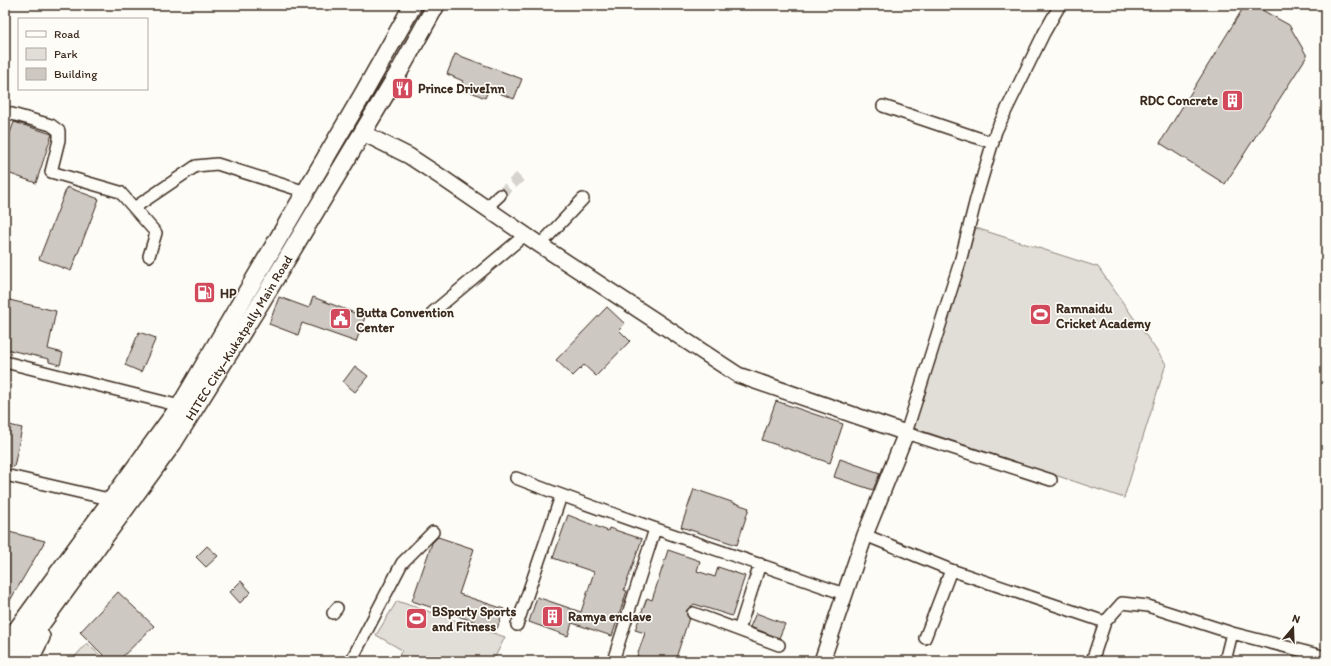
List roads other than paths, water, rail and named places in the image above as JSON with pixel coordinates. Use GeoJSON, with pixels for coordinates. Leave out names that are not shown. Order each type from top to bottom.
{"type":"FeatureCollection","features":[{"type":"Feature","properties":{"kind":"main road","name":"HITEC City–Kukatpally Main Road"},"geometry":{"type":"LineString","coordinates":[[5,634],[24,619],[180,406],[306,192],[413,5]]}},
{"type":"Feature","properties":{"kind":"main road","name":"HITEC City–Kukatpally Main Road"},"geometry":{"type":"LineString","coordinates":[[29,661],[42,634],[41,625],[173,443],[262,302],[363,133],[436,5]]}},
{"type":"Feature","properties":{"kind":"main road"},"geometry":{"type":"LineString","coordinates":[[5,646],[24,619]]}},
{"type":"Feature","properties":{"kind":"main road"},"geometry":{"type":"LineString","coordinates":[[14,661],[41,625]]}},
{"type":"Feature","properties":{"kind":"street"},"geometry":{"type":"LineString","coordinates":[[822,661],[865,536],[906,433],[960,262],[996,131],[1044,33],[1060,5]]}},
{"type":"Feature","properties":{"kind":"street"},"geometry":{"type":"LineString","coordinates":[[883,106],[993,142]]}},
{"type":"Feature","properties":{"kind":"street"},"geometry":{"type":"LineString","coordinates":[[5,112],[51,125],[59,131],[59,140],[51,172],[120,192],[156,233],[149,256]]}},
{"type":"Feature","properties":{"kind":"street"},"geometry":{"type":"LineString","coordinates":[[363,133],[409,156],[540,245],[738,375],[906,433],[1051,480]]}},
{"type":"Feature","properties":{"kind":"street"},"geometry":{"type":"LineString","coordinates":[[134,208],[196,166],[217,164],[306,192]]}},
{"type":"Feature","properties":{"kind":"street"},"geometry":{"type":"LineString","coordinates":[[486,208],[500,195]]}},
{"type":"Feature","properties":{"kind":"street"},"geometry":{"type":"LineString","coordinates":[[540,245],[584,199]]}},
{"type":"Feature","properties":{"kind":"street"},"geometry":{"type":"LineString","coordinates":[[434,312],[525,235]]}},
{"type":"Feature","properties":{"kind":"street"},"geometry":{"type":"LineString","coordinates":[[5,362],[180,406]]}},
{"type":"Feature","properties":{"kind":"street"},"geometry":{"type":"LineString","coordinates":[[5,475],[112,500]]}},
{"type":"Feature","properties":{"kind":"street"},"geometry":{"type":"LineString","coordinates":[[516,478],[561,496],[844,594]]}},
{"type":"Feature","properties":{"kind":"street"},"geometry":{"type":"LineString","coordinates":[[517,624],[561,496]]}},
{"type":"Feature","properties":{"kind":"street"},"geometry":{"type":"LineString","coordinates":[[613,661],[655,529]]}},
{"type":"Feature","properties":{"kind":"street"},"geometry":{"type":"LineString","coordinates":[[351,661],[402,563],[433,532]]}},
{"type":"Feature","properties":{"kind":"street"},"geometry":{"type":"LineString","coordinates":[[865,536],[950,570],[1105,622]]}},
{"type":"Feature","properties":{"kind":"street"},"geometry":{"type":"LineString","coordinates":[[739,630],[760,564]]}},
{"type":"Feature","properties":{"kind":"street"},"geometry":{"type":"LineString","coordinates":[[925,638],[950,570]]}},
{"type":"Feature","properties":{"kind":"street"},"geometry":{"type":"LineString","coordinates":[[1092,661],[1105,622],[1122,603],[1148,606],[1232,633],[1326,657]]}},
{"type":"Feature","properties":{"kind":"street"},"geometry":{"type":"LineString","coordinates":[[693,613],[779,645]]}},
{"type":"Feature","properties":{"kind":"street"},"geometry":{"type":"LineString","coordinates":[[1225,661],[1232,633]]}},
{"type":"Feature","properties":{"kind":"tunnel"},"geometry":{"type":"LineString","coordinates":[[500,195],[520,177]]}},
{"type":"Feature","properties":{"kind":"place","name":"Prince DriveInn"},"geometry":{"type":"Point","coordinates":[403,88]}},
{"type":"Feature","properties":{"kind":"place","name":"RDC Concrete"},"geometry":{"type":"Point","coordinates":[1233,100]}},
{"type":"Feature","properties":{"kind":"place","name":"HP"},"geometry":{"type":"Point","coordinates":[204,293]}},
{"type":"Feature","properties":{"kind":"place","name":"Ramnaidu Cricket Academy"},"geometry":{"type":"Point","coordinates":[1040,315]}},
{"type":"Feature","properties":{"kind":"place","name":"Butta Convention Center"},"geometry":{"type":"Point","coordinates":[340,319]}},
{"type":"Feature","properties":{"kind":"place","name":"Ramya enclave"},"geometry":{"type":"Point","coordinates":[553,616]}},
{"type":"Feature","properties":{"kind":"place","name":"BSporty Sports and Fitness"},"geometry":{"type":"Point","coordinates":[417,618]}}]}
